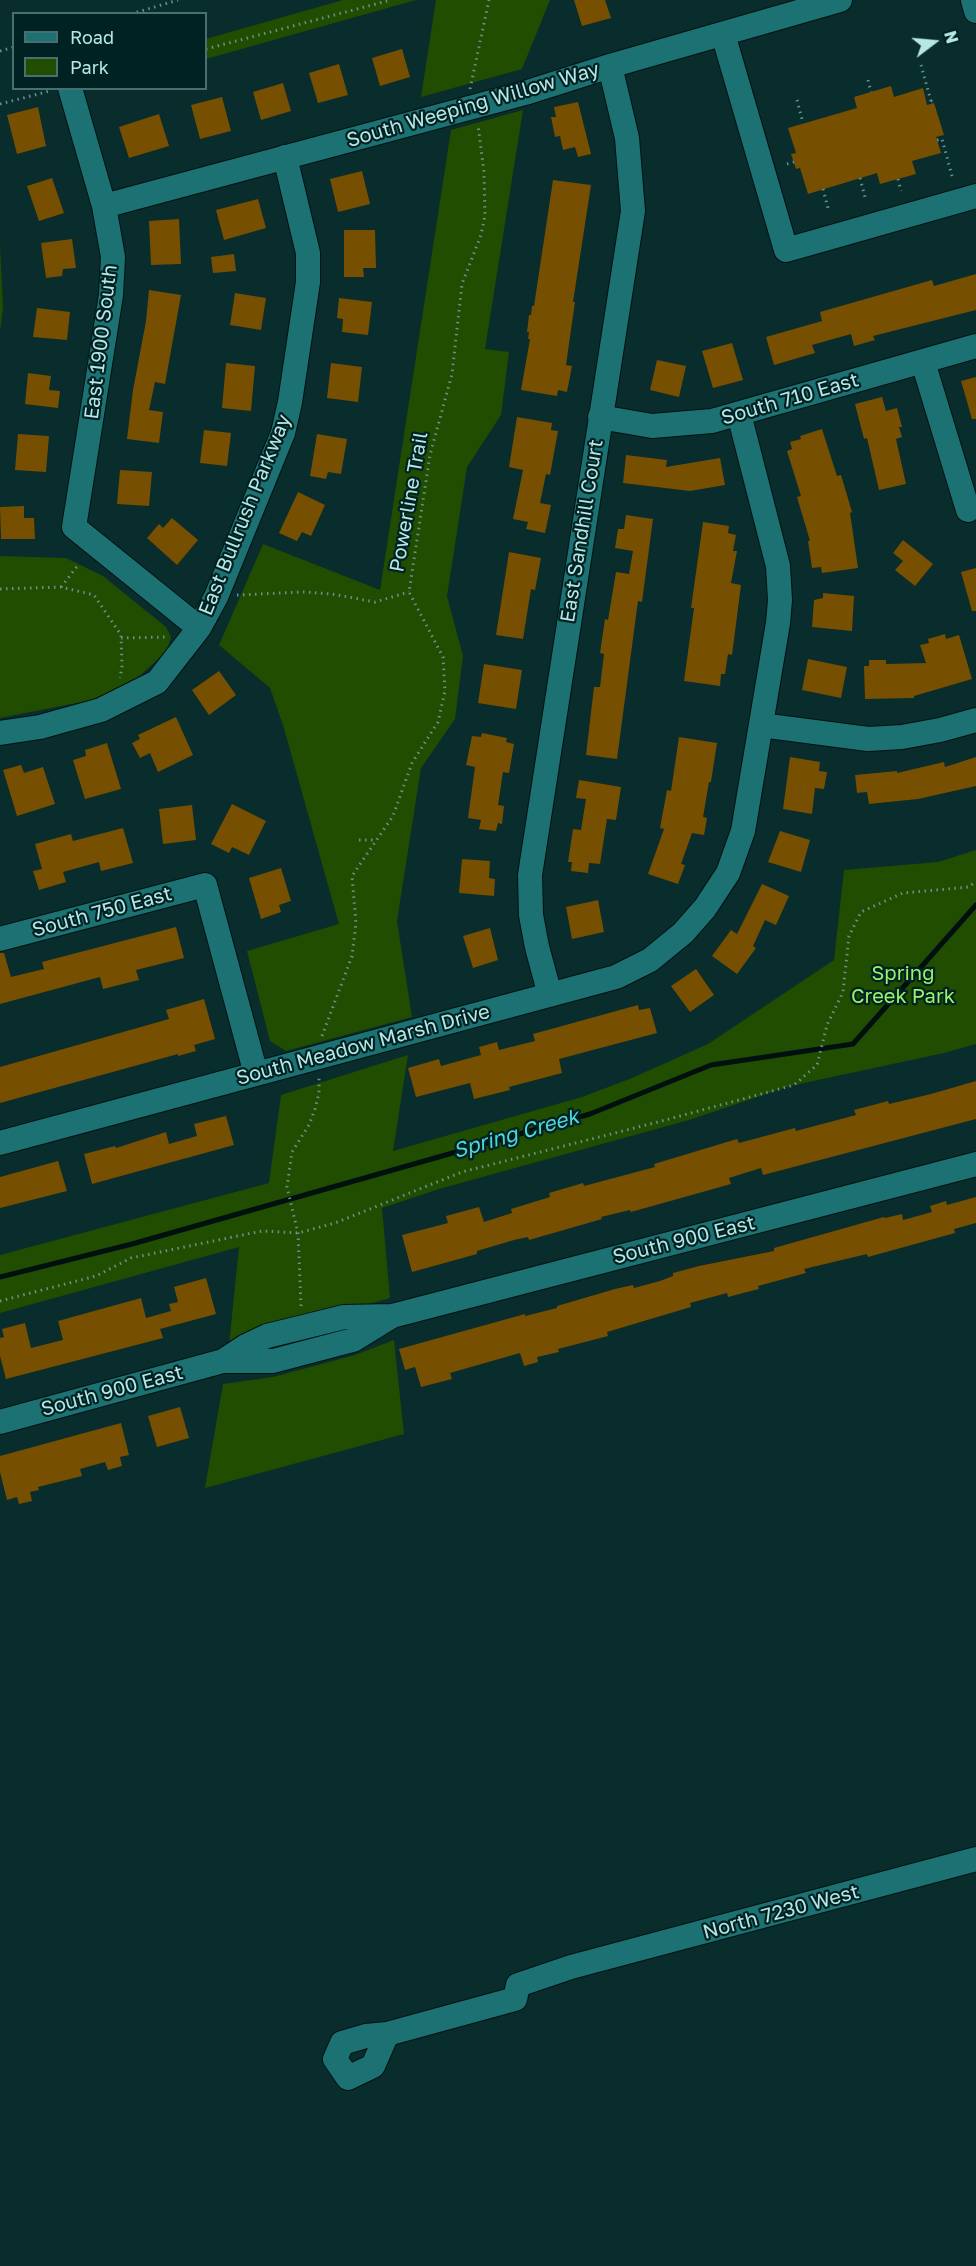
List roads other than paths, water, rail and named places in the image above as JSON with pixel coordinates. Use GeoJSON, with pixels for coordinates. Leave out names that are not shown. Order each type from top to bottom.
{"type":"FeatureCollection","features":[{"type":"Feature","properties":{"kind":"street","name":"South Weeping Willow Way"},"geometry":{"type":"LineString","coordinates":[[104,206],[525,93],[610,66],[840,0]]}},
{"type":"Feature","properties":{"kind":"street"},"geometry":{"type":"LineString","coordinates":[[973,0],[976,11]]}},
{"type":"Feature","properties":{"kind":"street"},"geometry":{"type":"LineString","coordinates":[[723,34],[786,250],[976,196]]}},
{"type":"Feature","properties":{"kind":"street","name":"East Sandhill Court"},"geometry":{"type":"LineString","coordinates":[[550,995],[531,915],[530,875],[633,211],[627,138],[610,66]]}},
{"type":"Feature","properties":{"kind":"street","name":"East 1900 South"},"geometry":{"type":"LineString","coordinates":[[61,90],[104,206],[113,257],[111,295],[74,527],[199,628]]}},
{"type":"Feature","properties":{"kind":"street","name":"East Bullrush Parkway"},"geometry":{"type":"LineString","coordinates":[[0,733],[40,727],[101,710],[157,682],[199,628],[216,597],[283,433],[290,402],[308,282],[308,253],[285,157]]}},
{"type":"Feature","properties":{"kind":"street","name":"South 710 East"},"geometry":{"type":"LineString","coordinates":[[600,417],[652,426],[677,426],[712,421],[976,346]]}},
{"type":"Feature","properties":{"kind":"street"},"geometry":{"type":"LineString","coordinates":[[923,362],[968,510]]}},
{"type":"Feature","properties":{"kind":"street","name":"South Meadow Marsh Drive"},"geometry":{"type":"LineString","coordinates":[[0,1143],[616,977],[650,960],[683,933],[705,908],[728,873],[744,831],[780,600],[775,556],[739,414]]}},
{"type":"Feature","properties":{"kind":"street"},"geometry":{"type":"LineString","coordinates":[[761,725],[868,739],[902,737],[976,720]]}},
{"type":"Feature","properties":{"kind":"street","name":"South 750 East"},"geometry":{"type":"LineString","coordinates":[[0,939],[205,885],[256,1074]]}},
{"type":"Feature","properties":{"kind":"street","name":"South 900 East"},"geometry":{"type":"LineString","coordinates":[[0,1422],[224,1361],[273,1361],[311,1351],[352,1340],[392,1316],[976,1164]]}},
{"type":"Feature","properties":{"kind":"street","name":"North 7230 West"},"geometry":{"type":"LineString","coordinates":[[387,2034],[515,1999],[518,1985],[571,1967],[976,1859]]}},
{"type":"Feature","properties":{"kind":"waterway","name":"Spring Creek"},"geometry":{"type":"LineString","coordinates":[[0,1277],[132,1244],[590,1114],[711,1065],[853,1044],[976,905]]}},
{"type":"Feature","properties":{"kind":"park label","name":"Spring Creek Park"},"geometry":{"type":"Point","coordinates":[903,986]}}]}
